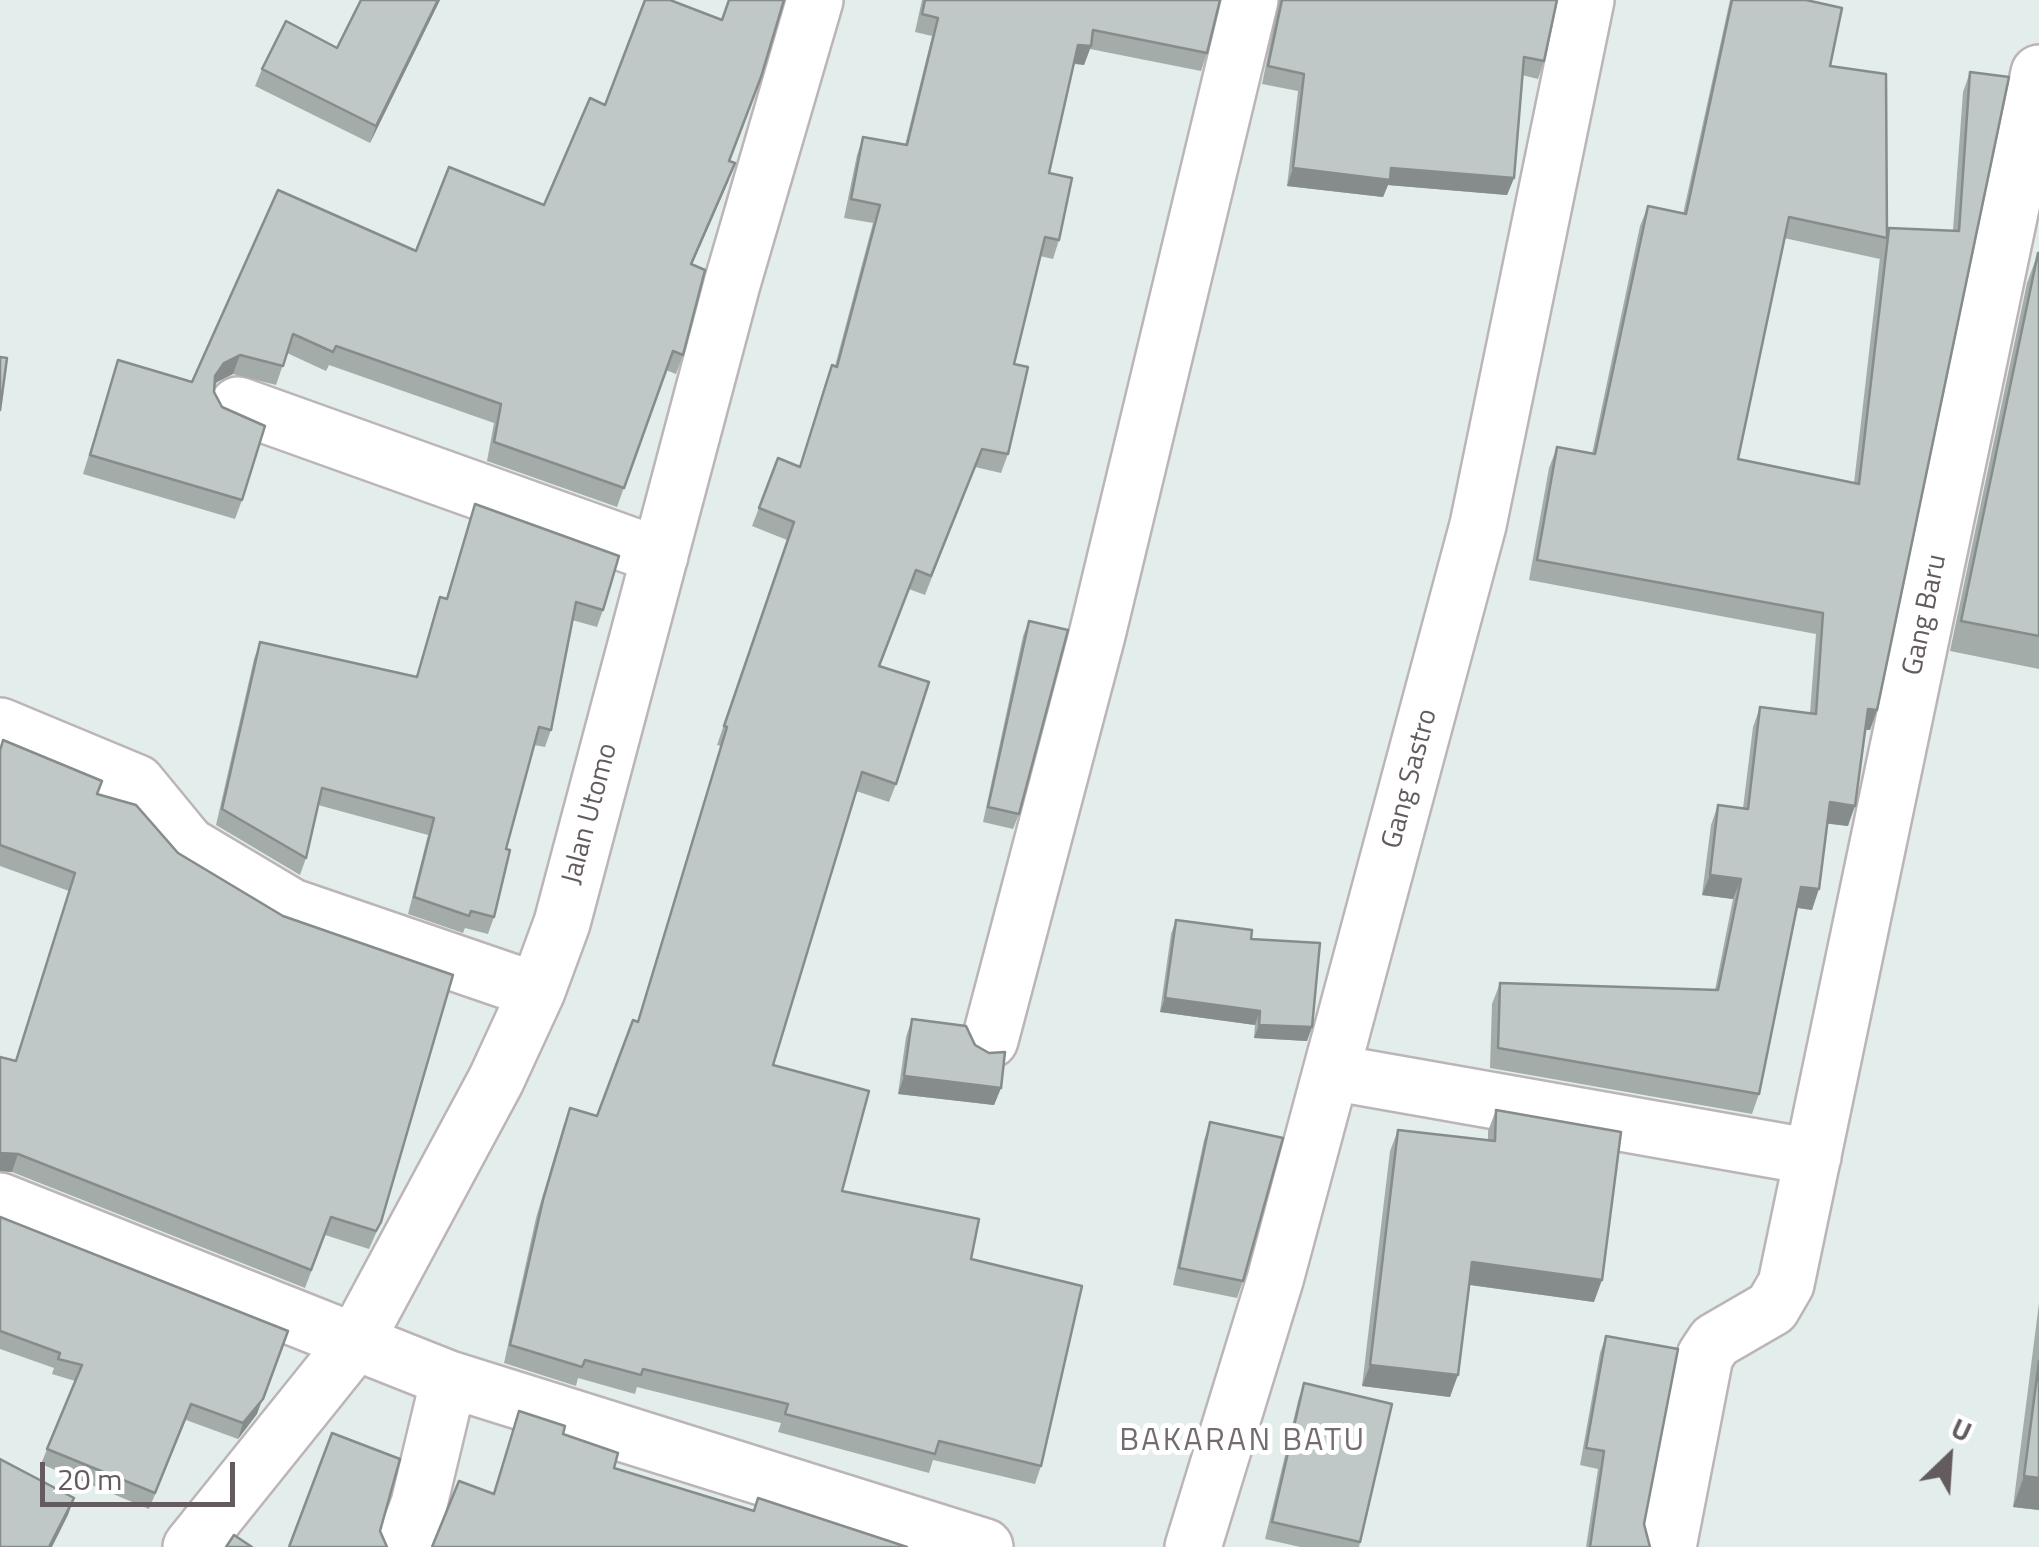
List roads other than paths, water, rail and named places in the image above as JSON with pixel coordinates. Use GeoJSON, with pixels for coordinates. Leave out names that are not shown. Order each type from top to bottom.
{"type":"FeatureCollection","features":[{"type":"Feature","properties":{"kind":"street","name":"Jalan Utomo"},"geometry":{"type":"LineString","coordinates":[[190,1547],[354,1344],[496,1080],[538,991],[562,923],[732,284],[815,0]]}},
{"type":"Feature","properties":{"kind":"street"},"geometry":{"type":"LineString","coordinates":[[990,1040],[1097,634],[1250,0]]}},
{"type":"Feature","properties":{"kind":"street","name":"Gang Sastro"},"geometry":{"type":"LineString","coordinates":[[1193,1547],[1275,1280],[1478,525],[1586,0]]}},
{"type":"Feature","properties":{"kind":"street","name":"Gang Baru"},"geometry":{"type":"LineString","coordinates":[[1668,1547],[1705,1356],[1714,1341],[1776,1304],[1786,1284],[2039,73]]}},
{"type":"Feature","properties":{"kind":"street"},"geometry":{"type":"LineString","coordinates":[[238,405],[660,556]]}},
{"type":"Feature","properties":{"kind":"street"},"geometry":{"type":"LineString","coordinates":[[0,726],[138,783],[188,845],[292,906],[538,991]]}},
{"type":"Feature","properties":{"kind":"street"},"geometry":{"type":"LineString","coordinates":[[1331,1072],[1812,1157]]}},
{"type":"Feature","properties":{"kind":"street"},"geometry":{"type":"LineString","coordinates":[[0,1201],[449,1379],[985,1547]]}},
{"type":"Feature","properties":{"kind":"street"},"geometry":{"type":"LineString","coordinates":[[403,1547],[420,1504],[449,1379]]}},
{"type":"Feature","properties":{"kind":"district","name":"BAKARAN BATU"},"geometry":{"type":"Point","coordinates":[1243,1442]}}]}
